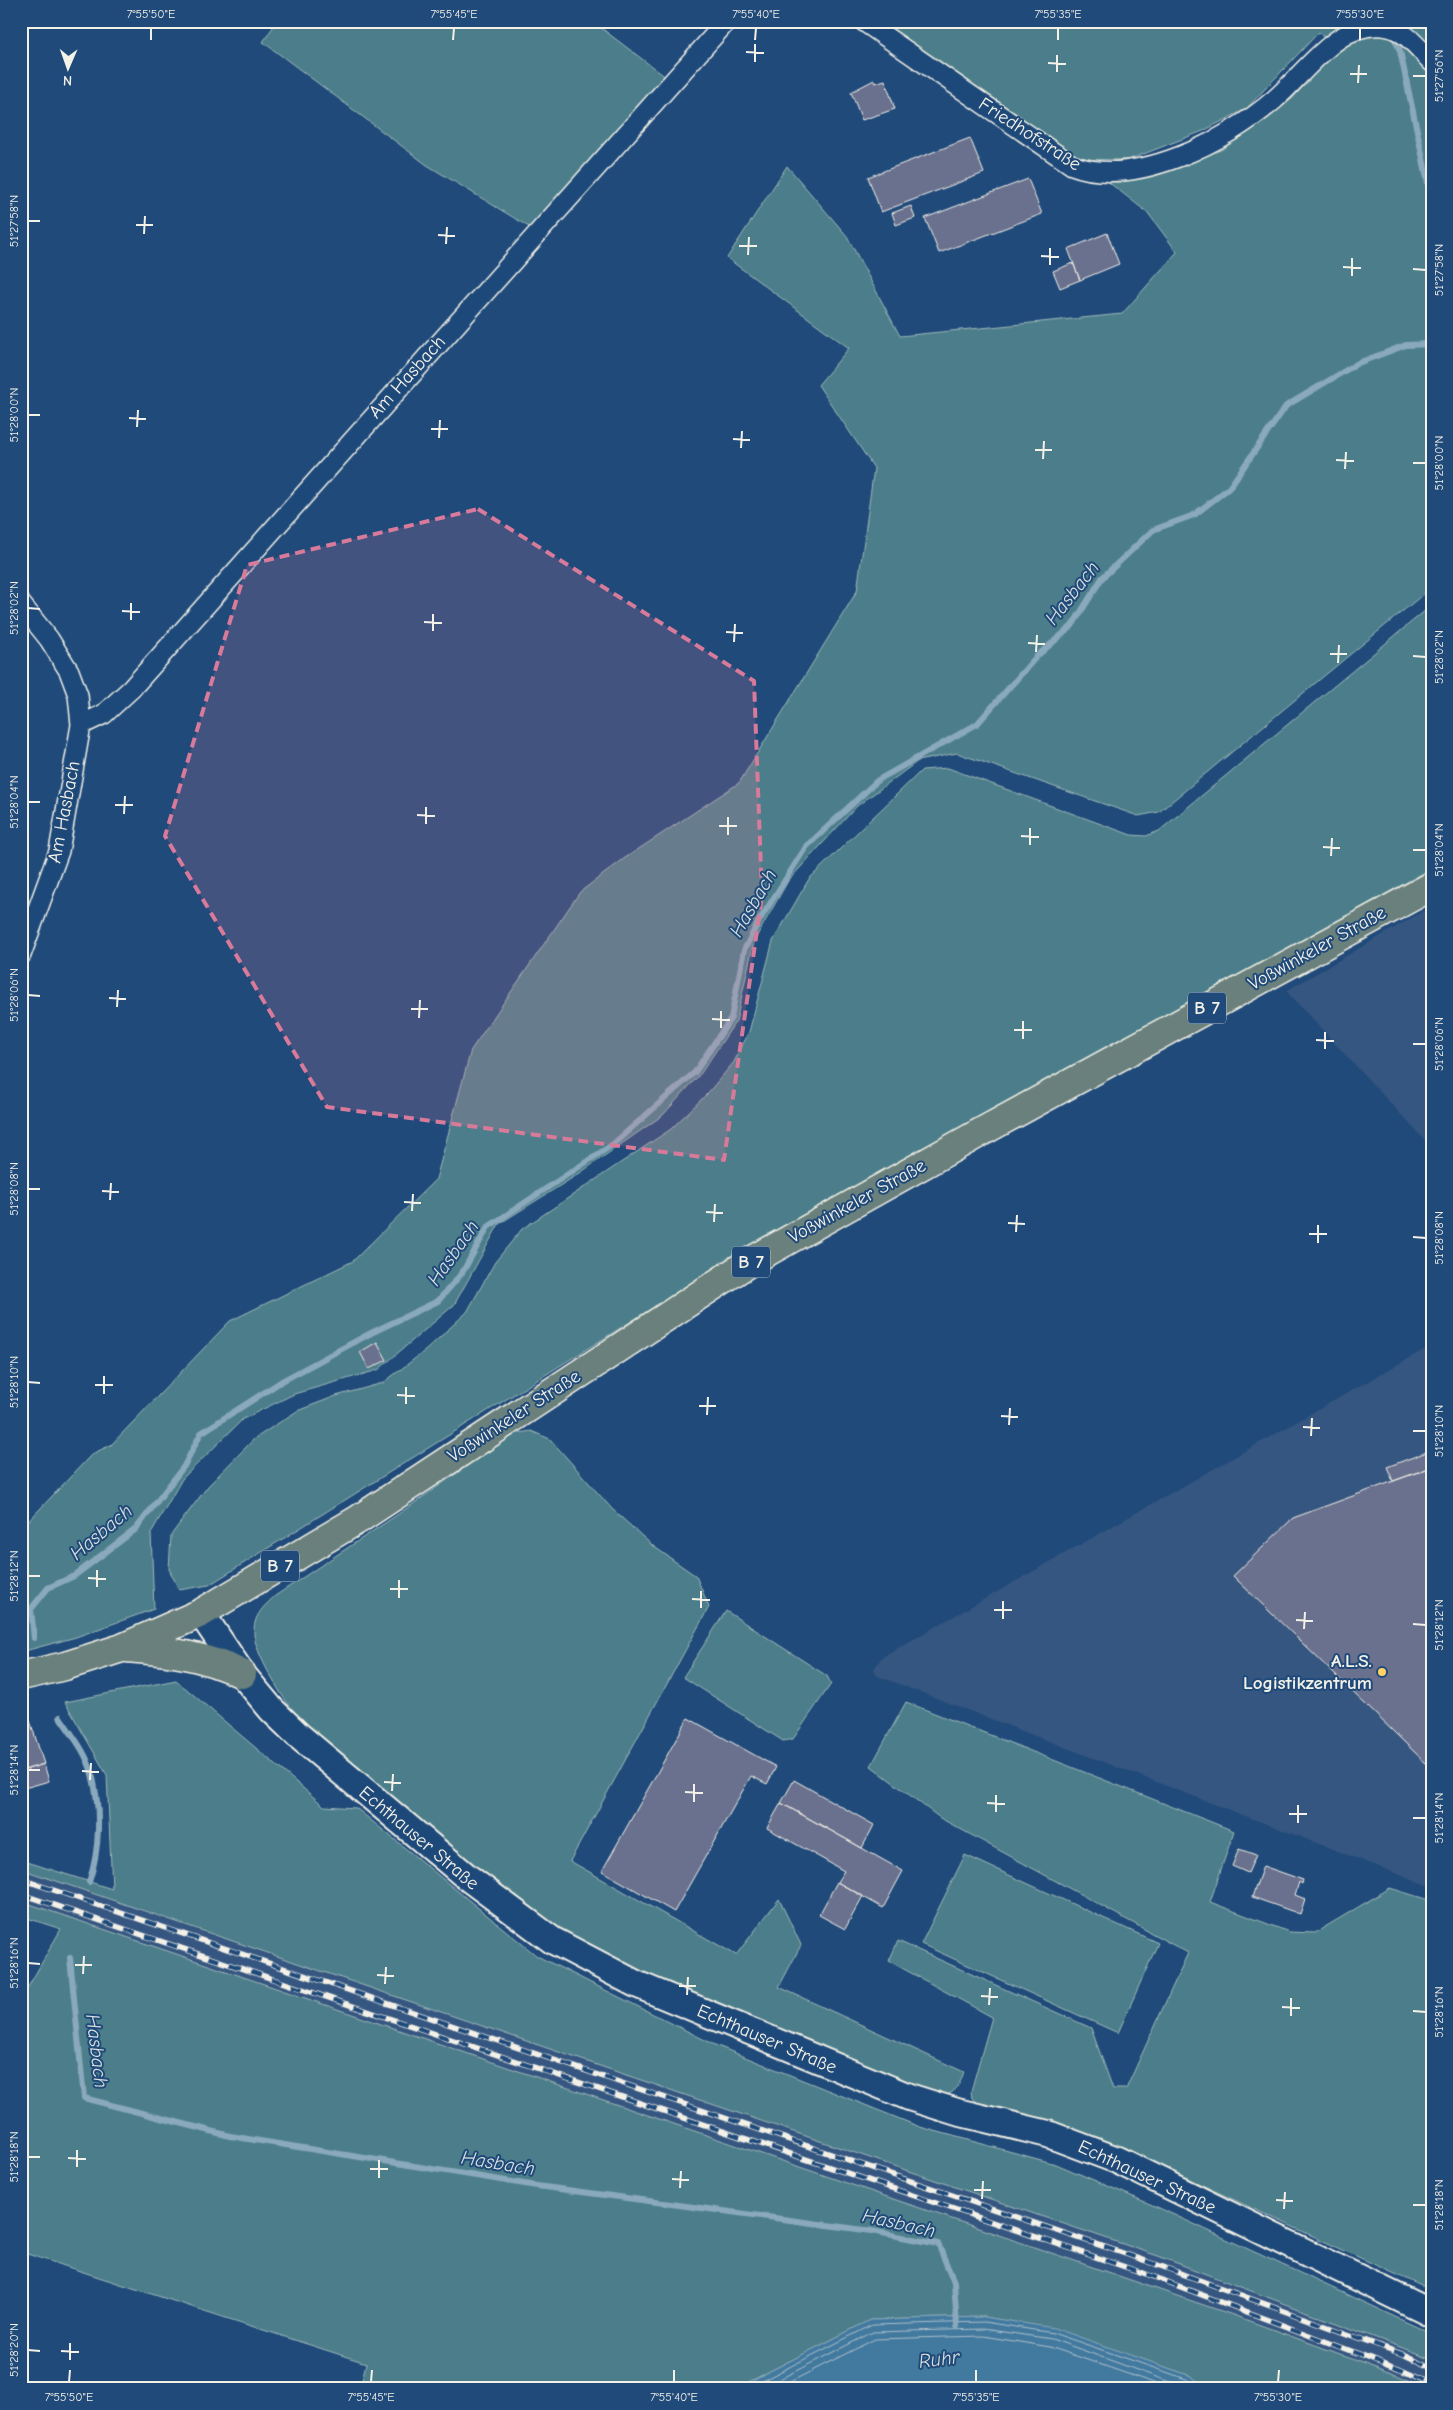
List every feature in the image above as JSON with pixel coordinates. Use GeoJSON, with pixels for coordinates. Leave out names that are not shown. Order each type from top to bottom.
{"type":"FeatureCollection","features":[{"type":"Feature","properties":{"kind":"main road","name":"Voßwinkeler Straße"},"geometry":{"type":"LineString","coordinates":[[201,1613],[359,1518],[751,1262],[992,1126],[1432,886]]}},
{"type":"Feature","properties":{"kind":"main road","name":"B 7"},"geometry":{"type":"LineString","coordinates":[[21,1676],[65,1666],[122,1648],[201,1613]]}},
{"type":"Feature","properties":{"kind":"main road","name":"Echthauser Straße"},"geometry":{"type":"LineString","coordinates":[[201,1613],[242,1674],[272,1710],[299,1736],[410,1831],[522,1919],[587,1960],[636,1984],[909,2097],[1048,2134],[1103,2154],[1432,2314]]}},
{"type":"Feature","properties":{"kind":"main road"},"geometry":{"type":"LineString","coordinates":[[122,1648],[162,1650],[200,1657],[242,1674]]}},
{"type":"Feature","properties":{"kind":"street","name":"Am Hasbach"},"geometry":{"type":"LineString","coordinates":[[80,725],[104,714],[131,689],[727,21]]}},
{"type":"Feature","properties":{"kind":"street","name":"Friedhofstraße"},"geometry":{"type":"LineString","coordinates":[[863,21],[1072,165],[1094,171],[1127,170],[1156,164],[1212,141],[1253,117],[1274,101],[1333,42],[1352,30],[1388,27],[1401,32],[1432,62]]}},
{"type":"Feature","properties":{"kind":"street","name":"Am Hasbach"},"geometry":{"type":"LineString","coordinates":[[21,604],[49,639],[69,671],[78,696],[80,725],[59,851],[21,955]]}},
{"type":"Feature","properties":{"kind":"highlighted area"},"geometry":{"type":"Polygon","coordinates":[[[478,509],[754,681],[762,896],[724,1160],[327,1107],[165,836],[247,565],[478,509]]]}},
{"type":"Feature","properties":{"kind":"shaded area"},"geometry":{"type":"Polygon","coordinates":[[[1432,906],[1432,1148],[1286,991],[1432,906]]]}},
{"type":"Feature","properties":{"kind":"shaded area"},"geometry":{"type":"Polygon","coordinates":[[[1432,1345],[1432,1887],[875,1675],[874,1669],[882,1657],[1432,1345]]]}},
{"type":"Feature","properties":{"kind":"shaded area"},"geometry":{"type":"Polygon","coordinates":[[[21,1869],[1158,2256],[1432,2359],[1432,2389],[1230,2314],[21,1901],[21,1869]]]}},
{"type":"Feature","properties":{"kind":"green space"},"geometry":{"type":"Polygon","coordinates":[[[277,21],[592,21],[667,78],[542,237],[529,227],[427,165],[263,42],[277,21]]]}},
{"type":"Feature","properties":{"kind":"green space"},"geometry":{"type":"Polygon","coordinates":[[[873,21],[1432,21],[1432,587],[1159,812],[1138,816],[957,753],[918,761],[857,806],[788,881],[754,941],[736,1021],[701,1073],[663,1115],[577,1175],[499,1224],[454,1305],[378,1370],[294,1394],[243,1419],[182,1479],[151,1533],[154,1609],[76,1637],[21,1652],[21,1529],[92,1454],[111,1445],[230,1321],[353,1261],[436,1179],[471,1050],[580,892],[625,858],[739,783],[857,591],[874,468],[818,385],[849,348],[727,258],[787,166],[847,236],[900,336],[1122,314],[1177,252],[1148,213],[1107,181],[1155,176],[1223,149],[1293,98],[1333,50],[1319,32],[1246,109],[1203,131],[1128,160],[1076,159],[873,21]]]}},
{"type":"Feature","properties":{"kind":"green space"},"geometry":{"type":"Polygon","coordinates":[[[1432,605],[1432,868],[734,1257],[209,1585],[179,1590],[169,1569],[171,1535],[208,1486],[254,1439],[297,1411],[336,1396],[383,1383],[426,1350],[467,1312],[495,1262],[522,1229],[671,1129],[707,1094],[734,1062],[749,1032],[773,941],[809,879],[922,770],[948,768],[1131,835],[1146,836],[1159,831],[1432,605]]]}},
{"type":"Feature","properties":{"kind":"green space"},"geometry":{"type":"Polygon","coordinates":[[[531,1431],[550,1439],[612,1509],[653,1546],[696,1576],[709,1607],[570,1861],[736,1955],[779,1899],[801,1945],[779,1987],[964,2072],[959,2085],[951,2093],[942,2096],[704,2001],[611,1959],[545,1923],[487,1880],[334,1752],[305,1724],[281,1694],[263,1662],[255,1642],[255,1622],[267,1604],[275,1596],[397,1515],[513,1434],[531,1431]]]}},
{"type":"Feature","properties":{"kind":"green space"},"geometry":{"type":"Polygon","coordinates":[[[726,1611],[827,1676],[831,1684],[793,1739],[783,1741],[683,1677],[726,1611]]]}},
{"type":"Feature","properties":{"kind":"green space"},"geometry":{"type":"Polygon","coordinates":[[[176,1680],[324,1806],[356,1808],[537,1956],[715,2045],[920,2127],[1056,2164],[1157,2207],[1432,2334],[1432,2359],[1158,2256],[21,1869],[21,1860],[112,1889],[107,1775],[65,1702],[176,1680]]]}},
{"type":"Feature","properties":{"kind":"green space"},"geometry":{"type":"Polygon","coordinates":[[[906,1702],[1234,1831],[1210,1902],[1289,1932],[1315,1933],[1390,1888],[1432,1901],[1432,2291],[1100,2138],[1051,2123],[978,2105],[972,2098],[971,2091],[992,2017],[889,1961],[898,1941],[1091,2028],[1113,2089],[1126,2089],[1188,1953],[940,1818],[871,1766],[906,1702]]]}},
{"type":"Feature","properties":{"kind":"green space"},"geometry":{"type":"Polygon","coordinates":[[[965,1855],[1158,1943],[1118,2033],[921,1944],[965,1855]]]}},
{"type":"Feature","properties":{"kind":"green space"},"geometry":{"type":"Polygon","coordinates":[[[21,1901],[1230,2314],[1395,2374],[1427,2389],[1208,2389],[1191,2376],[1054,2329],[984,2317],[870,2320],[735,2389],[360,2389],[366,2363],[21,2252],[21,1996],[23,1996],[61,1929],[21,1916],[21,1901]]]}},
{"type":"Feature","properties":{"kind":"water","name":"Ruhr"},"geometry":{"type":"Polygon","coordinates":[[[984,2317],[1054,2328],[1191,2376],[1208,2389],[735,2389],[870,2320],[984,2317]]]}},
{"type":"Feature","properties":{"kind":"building"},"geometry":{"type":"Polygon","coordinates":[[[874,80],[875,83],[885,80],[895,109],[862,120],[851,92],[874,80]]]}},
{"type":"Feature","properties":{"kind":"building"},"geometry":{"type":"Polygon","coordinates":[[[970,138],[984,173],[881,212],[868,177],[970,138]]]}},
{"type":"Feature","properties":{"kind":"building"},"geometry":{"type":"Polygon","coordinates":[[[1028,179],[1042,214],[939,253],[925,218],[1028,179]]]}},
{"type":"Feature","properties":{"kind":"building"},"geometry":{"type":"Polygon","coordinates":[[[911,206],[915,218],[896,225],[892,213],[911,206]]]}},
{"type":"Feature","properties":{"kind":"building"},"geometry":{"type":"Polygon","coordinates":[[[1107,233],[1119,264],[1080,280],[1068,249],[1107,233]]]}},
{"type":"Feature","properties":{"kind":"building"},"geometry":{"type":"Polygon","coordinates":[[[1073,263],[1080,280],[1060,288],[1053,271],[1073,263]]]}},
{"type":"Feature","properties":{"kind":"building"},"geometry":{"type":"Polygon","coordinates":[[[377,1342],[387,1360],[369,1369],[360,1352],[377,1342]]]}},
{"type":"Feature","properties":{"kind":"building"},"geometry":{"type":"Polygon","coordinates":[[[1432,1450],[1432,1467],[1393,1481],[1387,1467],[1432,1450]]]}},
{"type":"Feature","properties":{"kind":"building","name":"A.L.S. Logistikzentrum"},"geometry":{"type":"Polygon","coordinates":[[[1432,1467],[1432,1769],[1233,1576],[1293,1518],[1432,1467]]]}},
{"type":"Feature","properties":{"kind":"building"},"geometry":{"type":"Polygon","coordinates":[[[25,1705],[44,1764],[21,1771],[21,1706],[25,1705]]]}},
{"type":"Feature","properties":{"kind":"building"},"geometry":{"type":"Polygon","coordinates":[[[688,1718],[776,1767],[767,1784],[751,1776],[674,1912],[602,1871],[688,1718]]]}},
{"type":"Feature","properties":{"kind":"building"},"geometry":{"type":"Polygon","coordinates":[[[44,1764],[49,1781],[21,1789],[21,1771],[44,1764]]]}},
{"type":"Feature","properties":{"kind":"building"},"geometry":{"type":"Polygon","coordinates":[[[794,1780],[874,1825],[862,1848],[781,1803],[794,1780]]]}},
{"type":"Feature","properties":{"kind":"building"},"geometry":{"type":"Polygon","coordinates":[[[781,1803],[903,1871],[883,1908],[837,1882],[844,1871],[767,1828],[781,1803]]]}},
{"type":"Feature","properties":{"kind":"building"},"geometry":{"type":"Polygon","coordinates":[[[1239,1849],[1256,1855],[1248,1873],[1232,1866],[1239,1849]]]}},
{"type":"Feature","properties":{"kind":"building"},"geometry":{"type":"Polygon","coordinates":[[[1263,1866],[1303,1880],[1302,1884],[1299,1882],[1295,1895],[1305,1899],[1300,1914],[1252,1897],[1263,1866]]]}},
{"type":"Feature","properties":{"kind":"building"},"geometry":{"type":"Polygon","coordinates":[[[837,1882],[863,1896],[845,1929],[819,1915],[837,1882]]]}},
{"type":"Feature","properties":{"kind":"waterway"},"geometry":{"type":"LineString","coordinates":[[1393,34],[1400,51],[1432,201]]}},
{"type":"Feature","properties":{"kind":"waterway","name":"Hasbach"},"geometry":{"type":"LineString","coordinates":[[34,1638],[31,1609],[48,1588],[74,1576],[136,1529],[184,1466],[201,1433],[282,1381],[371,1333],[438,1301],[462,1273],[488,1227],[612,1145],[695,1072],[731,1018],[744,950],[759,921],[806,847],[878,780],[977,724],[1037,656],[1072,626],[1102,578],[1153,530],[1194,515],[1229,488],[1286,406],[1358,363],[1406,345],[1432,344]]}},
{"type":"Feature","properties":{"kind":"waterway","name":"Hasbach"},"geometry":{"type":"LineString","coordinates":[[60,1717],[87,1759],[95,1787],[98,1829],[93,1870],[89,1882]]}},
{"type":"Feature","properties":{"kind":"waterway","name":"Hasbach"},"geometry":{"type":"LineString","coordinates":[[70,1958],[84,2098],[230,2136],[537,2186],[872,2231],[938,2244],[954,2282],[957,2326]]}},
{"type":"Feature","properties":{"kind":"railway"},"geometry":{"type":"LineString","coordinates":[[21,1879],[1155,2264],[1405,2355],[1432,2368]]}},
{"type":"Feature","properties":{"kind":"railway"},"geometry":{"type":"LineString","coordinates":[[21,1894],[1149,2275],[1399,2369],[1432,2384]]}},
{"type":"Feature","properties":{"kind":"place","name":"A.L.S. Logistikzentrum"},"geometry":{"type":"Point","coordinates":[1382,1672]}}]}
